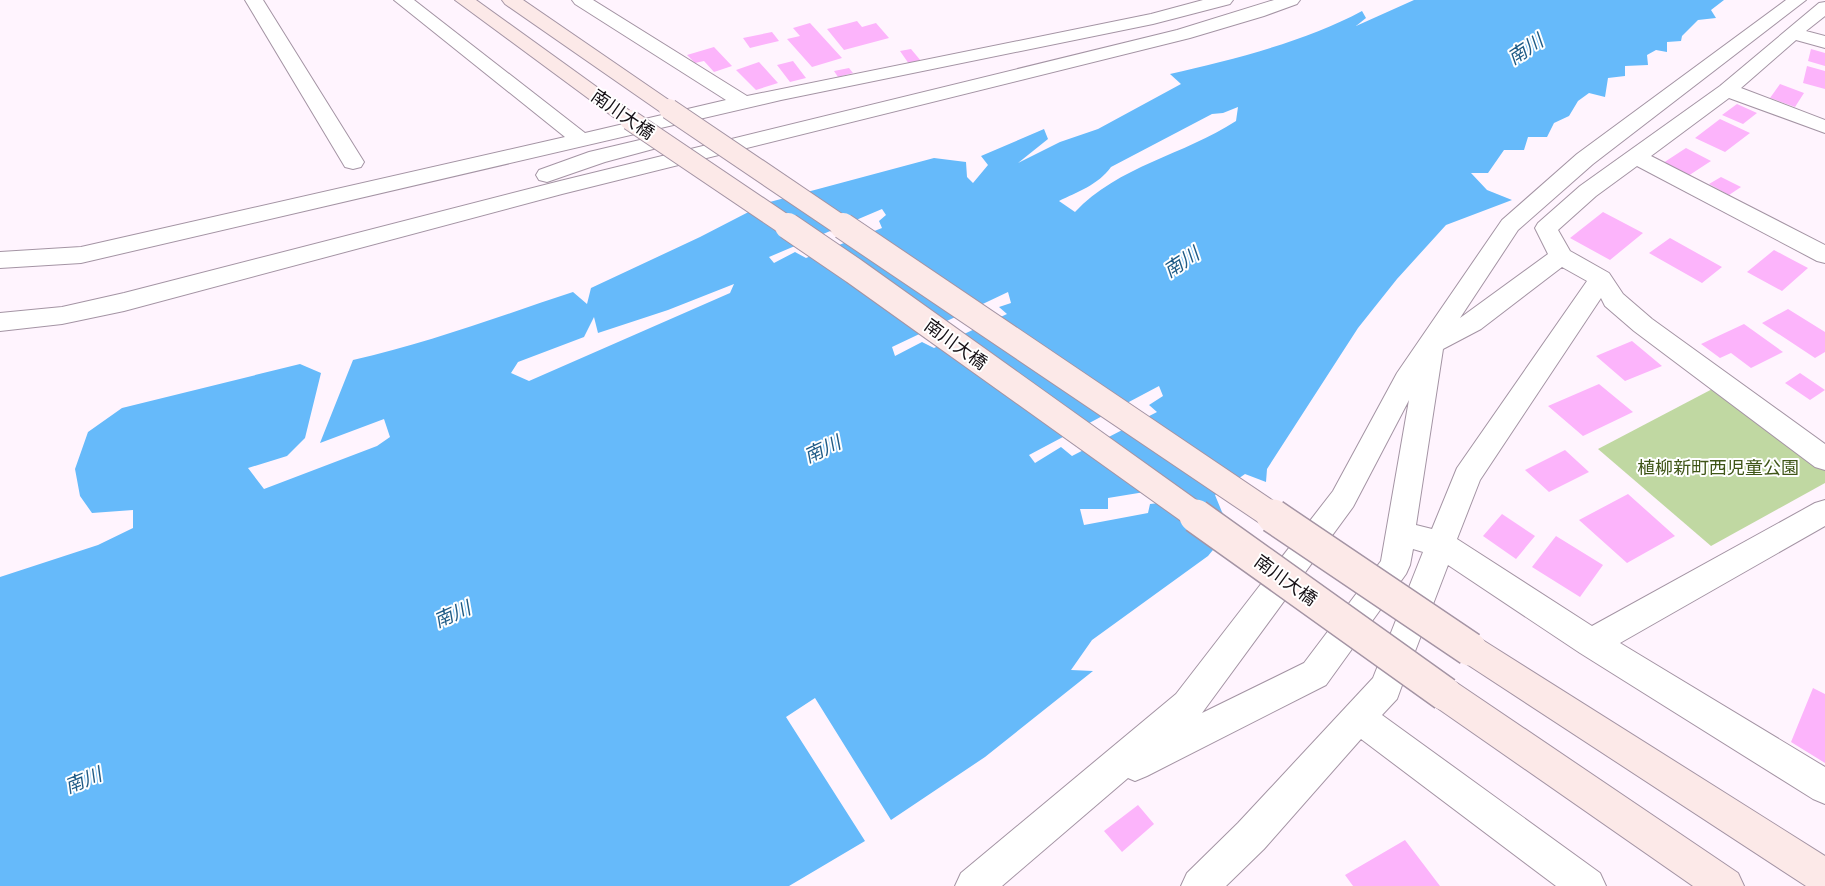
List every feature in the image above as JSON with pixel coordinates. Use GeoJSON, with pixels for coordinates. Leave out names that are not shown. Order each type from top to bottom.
{"type":"FeatureCollection","features":[{"type":"Feature","properties":{"kind":"street"},"geometry":{"type":"LineString","coordinates":[[254,0],[353,162]]}},
{"type":"Feature","properties":{"kind":"street"},"geometry":{"type":"LineString","coordinates":[[402,0],[581,140]]}},
{"type":"Feature","properties":{"kind":"street","name":"南川大橋"},"geometry":{"type":"LineString","coordinates":[[464,0],[630,120],[854,271],[1445,694],[1725,886]]}},
{"type":"Feature","properties":{"kind":"street","name":"南川大橋"},"geometry":{"type":"LineString","coordinates":[[511,0],[669,109],[1470,649],[1825,877]]}},
{"type":"Feature","properties":{"kind":"street"},"geometry":{"type":"LineString","coordinates":[[581,0],[744,103]]}},
{"type":"Feature","properties":{"kind":"street"},"geometry":{"type":"LineString","coordinates":[[0,260],[81,255],[782,94],[1152,19],[1224,0]]}},
{"type":"Feature","properties":{"kind":"street"},"geometry":{"type":"LineString","coordinates":[[0,322],[77,313],[932,94],[1183,34],[1258,12],[1291,0]]}},
{"type":"Feature","properties":{"kind":"street"},"geometry":{"type":"LineString","coordinates":[[974,886],[1188,705],[1343,498],[1406,380],[1510,225],[1585,159],[1797,0]]}},
{"type":"Feature","properties":{"kind":"street"},"geometry":{"type":"LineString","coordinates":[[1825,7],[1727,90],[1588,191],[1546,228],[1561,256],[1601,279],[1614,300],[1642,325],[1825,459]]}},
{"type":"Feature","properties":{"kind":"street"},"geometry":{"type":"LineString","coordinates":[[1792,33],[1825,42]]}},
{"type":"Feature","properties":{"kind":"street"},"geometry":{"type":"LineString","coordinates":[[1727,90],[1825,127]]}},
{"type":"Feature","properties":{"kind":"street"},"geometry":{"type":"LineString","coordinates":[[1635,156],[1825,255]]}},
{"type":"Feature","properties":{"kind":"street"},"geometry":{"type":"LineString","coordinates":[[1431,344],[1472,323],[1561,256]]}},
{"type":"Feature","properties":{"kind":"street"},"geometry":{"type":"LineString","coordinates":[[1200,886],[1251,836],[1385,688],[1467,476],[1601,279]]}},
{"type":"Feature","properties":{"kind":"street"},"geometry":{"type":"LineString","coordinates":[[1097,782],[1315,674],[1395,565],[1431,344]]}},
{"type":"Feature","properties":{"kind":"street"},"geometry":{"type":"LineString","coordinates":[[1591,642],[1825,512]]}},
{"type":"Feature","properties":{"kind":"street"},"geometry":{"type":"LineString","coordinates":[[1400,533],[1441,544],[1591,642],[1825,786]]}},
{"type":"Feature","properties":{"kind":"street"},"geometry":{"type":"LineString","coordinates":[[1358,717],[1587,886]]}},
{"type":"Feature","properties":{"kind":"green space","name":"植柳新町西児童公園"},"geometry":{"type":"Polygon","coordinates":[[[1718,386],[1825,469],[1825,483],[1711,546],[1598,449],[1718,386]]]}},
{"type":"Feature","properties":{"kind":"water","name":"南川"},"geometry":{"type":"Polygon","coordinates":[[[1414,0],[1724,0],[1711,10],[1716,18],[1698,20],[1682,36],[1681,41],[1667,42],[1667,52],[1656,50],[1647,55],[1648,65],[1625,66],[1625,76],[1608,78],[1605,97],[1589,93],[1578,101],[1569,116],[1554,123],[1547,137],[1528,137],[1524,150],[1504,150],[1488,173],[1471,173],[1487,190],[1512,200],[1446,225],[1397,279],[1358,328],[1267,469],[1266,482],[1245,474],[1215,495],[1222,512],[1232,527],[1208,556],[1092,640],[1071,670],[1093,671],[985,757],[891,820],[815,698],[786,717],[865,841],[789,886],[0,886],[0,577],[98,545],[133,528],[133,510],[92,513],[80,496],[75,469],[88,432],[122,408],[300,364],[321,373],[305,438],[287,456],[248,468],[264,489],[377,446],[390,437],[384,419],[320,443],[353,360],[491,320],[573,292],[587,304],[591,288],[700,237],[766,203],[934,158],[966,162],[967,177],[973,183],[988,165],[981,156],[1044,129],[1048,139],[1018,163],[1060,142],[1098,129],[1181,84],[1170,74],[1243,56],[1318,32],[1362,11],[1366,18],[1356,26],[1414,0]],[[1238,107],[1223,113],[1212,114],[1111,167],[1094,183],[1059,201],[1075,212],[1092,196],[1111,183],[1216,133],[1236,121],[1238,107]],[[882,209],[769,257],[774,263],[795,252],[806,258],[882,228],[879,221],[886,215],[882,209]],[[734,284],[668,310],[598,333],[594,317],[584,337],[518,362],[511,373],[529,381],[730,293],[734,284]],[[1008,292],[892,347],[895,356],[922,342],[934,348],[1007,314],[999,307],[1011,303],[1008,292]],[[1159,386],[1029,455],[1035,463],[1061,447],[1072,456],[1157,412],[1149,405],[1163,396],[1159,386]],[[1169,488],[1108,498],[1108,509],[1080,509],[1084,525],[1148,513],[1150,504],[1168,502],[1169,488]]]}},
{"type":"Feature","properties":{"kind":"building"},"geometry":{"type":"Polygon","coordinates":[[[857,21],[862,27],[876,23],[889,38],[844,50],[827,29],[857,21]]]}},
{"type":"Feature","properties":{"kind":"building"},"geometry":{"type":"Polygon","coordinates":[[[810,23],[842,58],[812,67],[787,39],[800,36],[793,28],[810,23]]]}},
{"type":"Feature","properties":{"kind":"building"},"geometry":{"type":"Polygon","coordinates":[[[772,32],[779,41],[750,48],[743,38],[772,32]]]}},
{"type":"Feature","properties":{"kind":"building"},"geometry":{"type":"Polygon","coordinates":[[[714,47],[732,66],[714,72],[704,61],[695,63],[687,55],[714,47]]]}},
{"type":"Feature","properties":{"kind":"building"},"geometry":{"type":"Polygon","coordinates":[[[911,49],[921,61],[909,64],[900,51],[911,49]]]}},
{"type":"Feature","properties":{"kind":"building"},"geometry":{"type":"Polygon","coordinates":[[[1811,49],[1825,53],[1825,66],[1808,61],[1811,49]]]}},
{"type":"Feature","properties":{"kind":"building"},"geometry":{"type":"Polygon","coordinates":[[[793,61],[806,78],[790,82],[777,65],[793,61]]]}},
{"type":"Feature","properties":{"kind":"building"},"geometry":{"type":"Polygon","coordinates":[[[759,62],[778,83],[756,90],[736,70],[759,62]]]}},
{"type":"Feature","properties":{"kind":"building"},"geometry":{"type":"Polygon","coordinates":[[[1807,66],[1825,71],[1825,89],[1803,83],[1807,66]]]}},
{"type":"Feature","properties":{"kind":"building"},"geometry":{"type":"Polygon","coordinates":[[[849,68],[853,73],[838,77],[834,71],[849,68]]]}},
{"type":"Feature","properties":{"kind":"building"},"geometry":{"type":"Polygon","coordinates":[[[1780,84],[1804,93],[1795,107],[1770,98],[1780,84]]]}},
{"type":"Feature","properties":{"kind":"building"},"geometry":{"type":"Polygon","coordinates":[[[1737,104],[1757,113],[1743,124],[1722,115],[1737,104]]]}},
{"type":"Feature","properties":{"kind":"building"},"geometry":{"type":"Polygon","coordinates":[[[1720,119],[1750,133],[1725,152],[1695,138],[1720,119]]]}},
{"type":"Feature","properties":{"kind":"building"},"geometry":{"type":"Polygon","coordinates":[[[1686,148],[1711,161],[1688,176],[1663,163],[1686,148]]]}},
{"type":"Feature","properties":{"kind":"building"},"geometry":{"type":"Polygon","coordinates":[[[1721,177],[1741,187],[1729,195],[1709,184],[1721,177]]]}},
{"type":"Feature","properties":{"kind":"building"},"geometry":{"type":"Polygon","coordinates":[[[1603,212],[1643,233],[1610,260],[1570,238],[1603,212]]]}},
{"type":"Feature","properties":{"kind":"building"},"geometry":{"type":"Polygon","coordinates":[[[1670,238],[1722,267],[1702,283],[1649,253],[1670,238]]]}},
{"type":"Feature","properties":{"kind":"building"},"geometry":{"type":"Polygon","coordinates":[[[1774,250],[1808,268],[1782,291],[1747,272],[1774,250]]]}},
{"type":"Feature","properties":{"kind":"building"},"geometry":{"type":"Polygon","coordinates":[[[1788,309],[1825,332],[1825,352],[1815,358],[1762,323],[1788,309]]]}},
{"type":"Feature","properties":{"kind":"building"},"geometry":{"type":"Polygon","coordinates":[[[1744,324],[1783,352],[1751,368],[1731,353],[1720,358],[1701,344],[1744,324]]]}},
{"type":"Feature","properties":{"kind":"building"},"geometry":{"type":"Polygon","coordinates":[[[1632,341],[1662,366],[1625,381],[1596,356],[1632,341]]]}},
{"type":"Feature","properties":{"kind":"building"},"geometry":{"type":"Polygon","coordinates":[[[1800,373],[1825,390],[1810,400],[1785,383],[1800,373]]]}},
{"type":"Feature","properties":{"kind":"building"},"geometry":{"type":"Polygon","coordinates":[[[1599,384],[1633,412],[1583,436],[1548,406],[1599,384]]]}},
{"type":"Feature","properties":{"kind":"building"},"geometry":{"type":"Polygon","coordinates":[[[1565,450],[1589,472],[1549,492],[1525,470],[1565,450]]]}},
{"type":"Feature","properties":{"kind":"building"},"geometry":{"type":"Polygon","coordinates":[[[1628,494],[1675,536],[1627,563],[1579,520],[1628,494]]]}},
{"type":"Feature","properties":{"kind":"building"},"geometry":{"type":"Polygon","coordinates":[[[1502,514],[1535,536],[1516,559],[1483,536],[1502,514]]]}},
{"type":"Feature","properties":{"kind":"building"},"geometry":{"type":"Polygon","coordinates":[[[1556,536],[1603,565],[1580,597],[1532,567],[1556,536]]]}},
{"type":"Feature","properties":{"kind":"building"},"geometry":{"type":"Polygon","coordinates":[[[1813,688],[1825,694],[1825,763],[1791,742],[1813,688]]]}},
{"type":"Feature","properties":{"kind":"building"},"geometry":{"type":"Polygon","coordinates":[[[1138,805],[1154,824],[1122,852],[1104,831],[1138,805]]]}},
{"type":"Feature","properties":{"kind":"building"},"geometry":{"type":"Polygon","coordinates":[[[1405,840],[1440,886],[1353,886],[1345,875],[1405,840]]]}}]}
